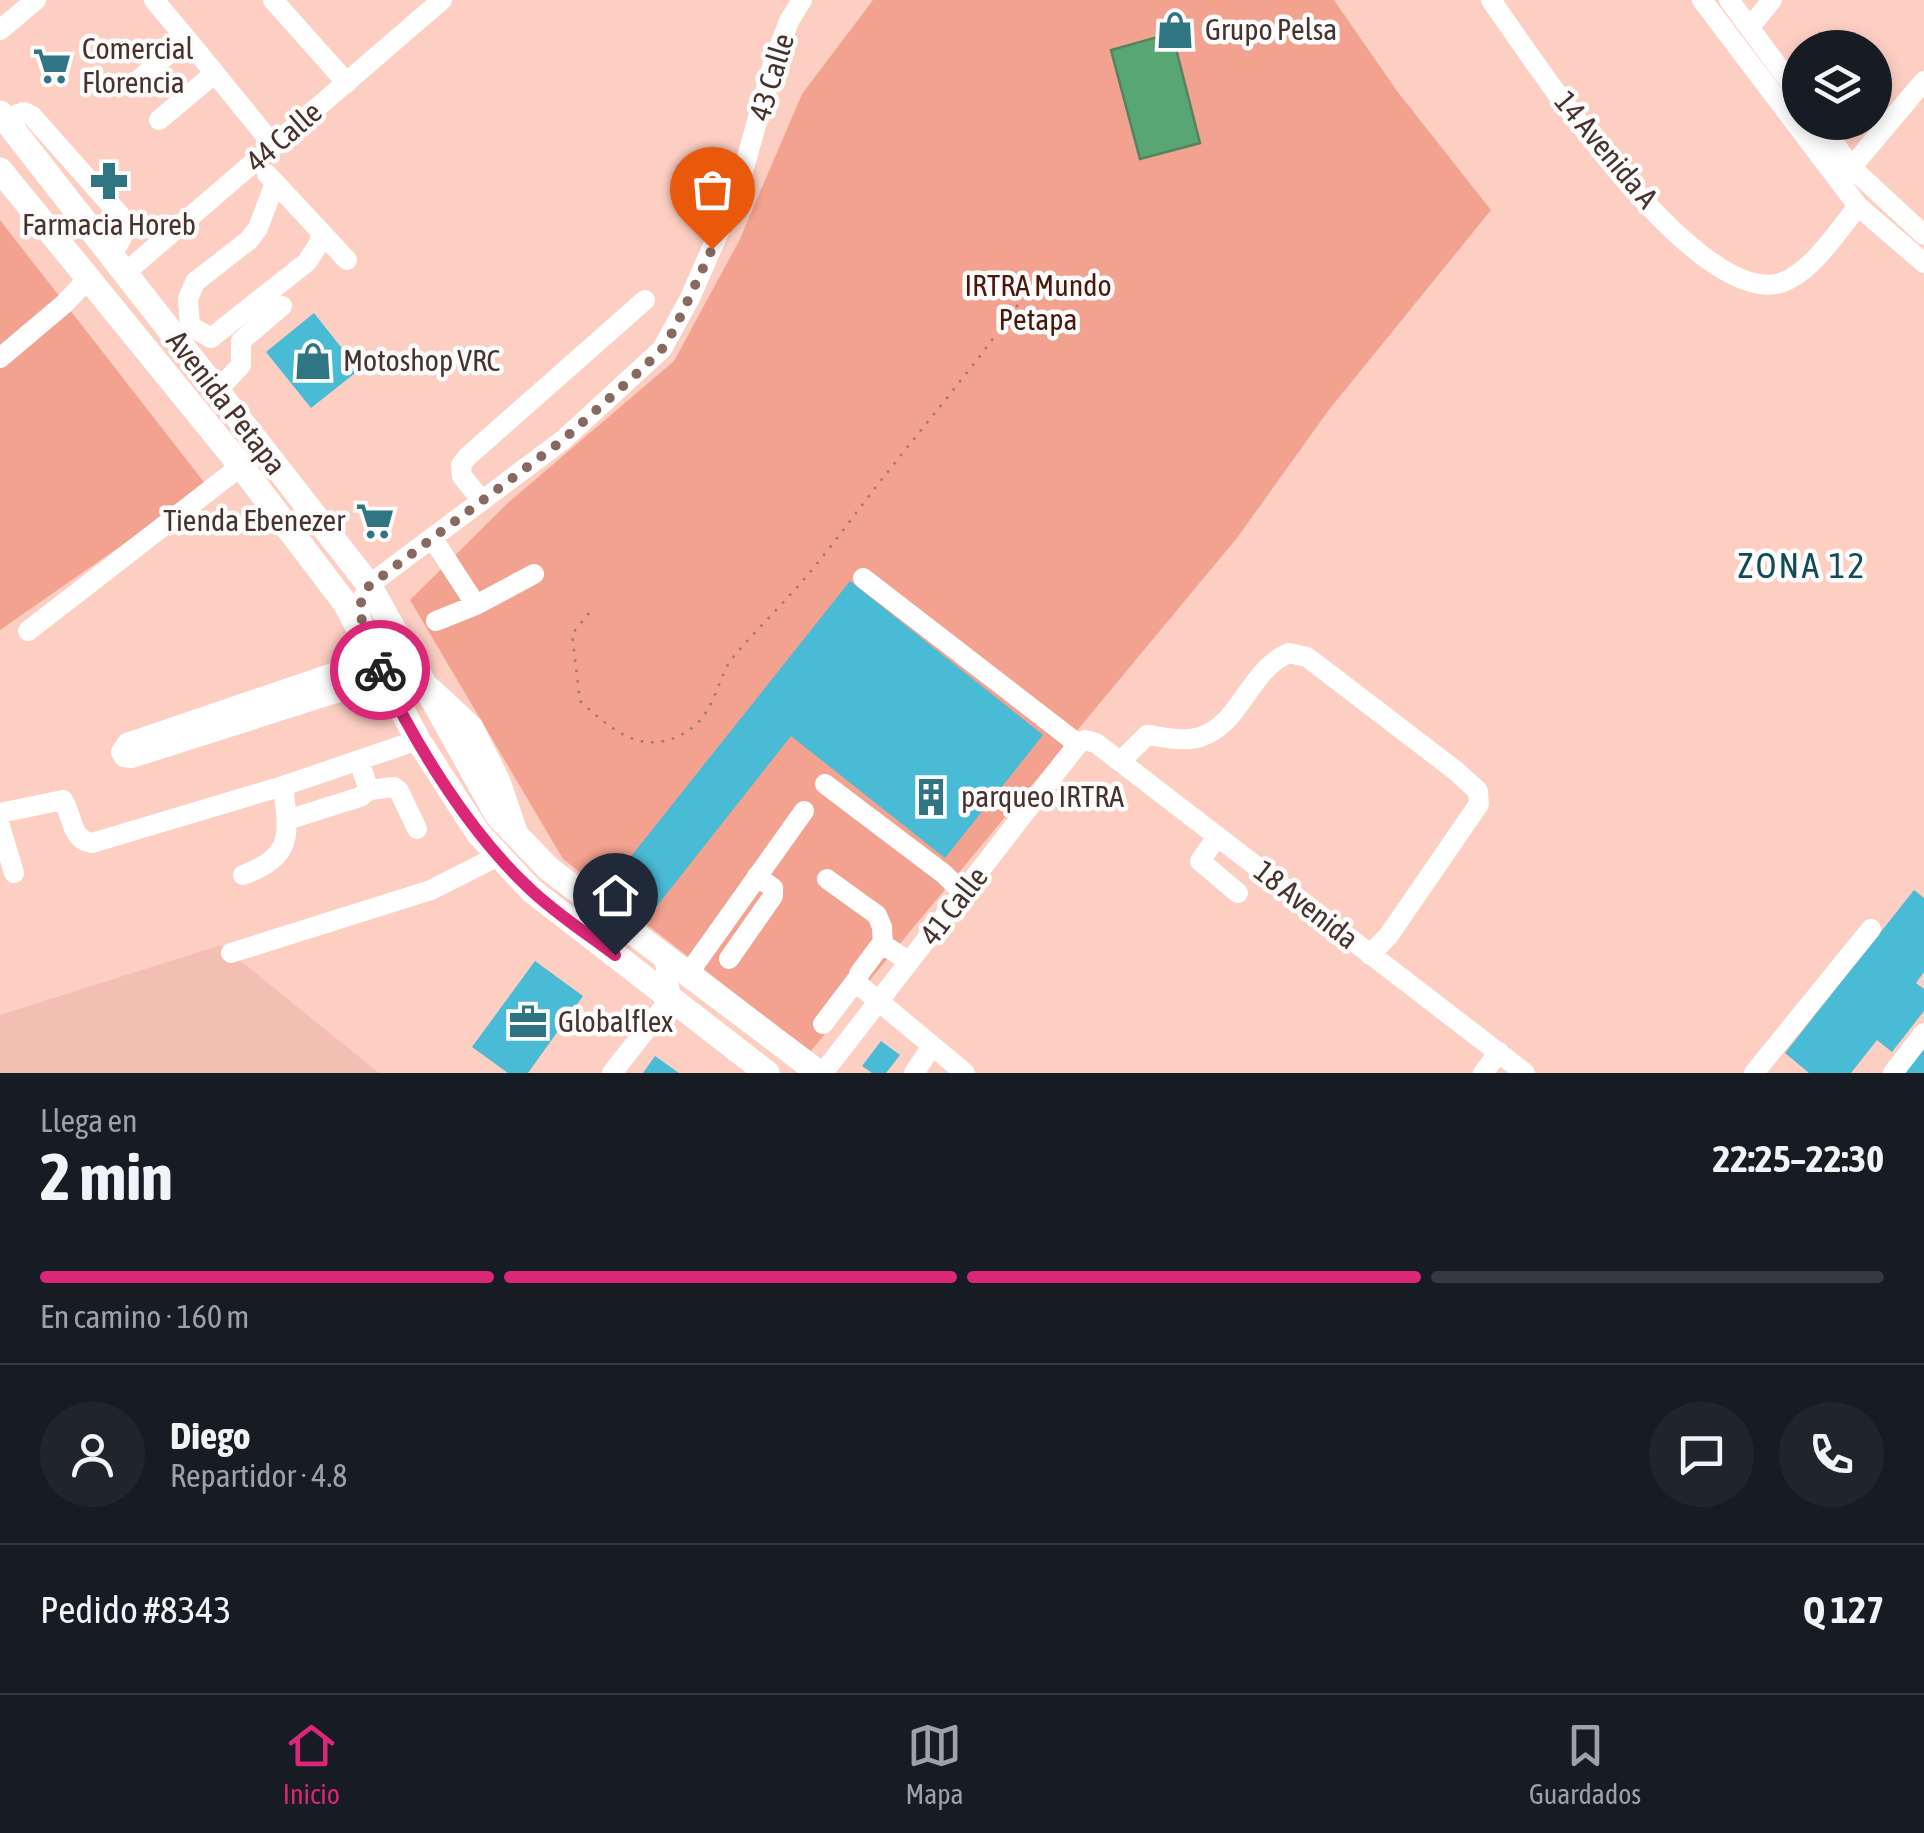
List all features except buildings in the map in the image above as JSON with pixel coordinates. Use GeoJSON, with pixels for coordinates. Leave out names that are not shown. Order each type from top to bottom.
{"type":"FeatureCollection","features":[{"type":"Feature","properties":{"kind":"main road","name":"Avenida Petapa"},"geometry":{"type":"LineString","coordinates":[[3,116],[369,586],[482,791],[521,842],[549,869],[821,1073]]}},
{"type":"Feature","properties":{"kind":"main road","name":"Avenida Petapa"},"geometry":{"type":"LineString","coordinates":[[0,170],[241,466],[346,603],[418,740],[459,805],[498,856],[531,890],[767,1073]]}},
{"type":"Feature","properties":{"kind":"main road"},"geometry":{"type":"LineString","coordinates":[[88,278],[117,263]]}},
{"type":"Feature","properties":{"kind":"street"},"geometry":{"type":"LineString","coordinates":[[0,30],[36,0]]}},
{"type":"Feature","properties":{"kind":"street"},"geometry":{"type":"LineString","coordinates":[[154,0],[274,146]]}},
{"type":"Feature","properties":{"kind":"street"},"geometry":{"type":"LineString","coordinates":[[273,0],[347,83]]}},
{"type":"Feature","properties":{"kind":"street","name":"44 Calle"},"geometry":{"type":"LineString","coordinates":[[117,263],[256,162],[442,0]]}},
{"type":"Feature","properties":{"kind":"street","name":"43 Calle"},"geometry":{"type":"LineString","coordinates":[[369,586],[563,440],[662,349],[690,298],[738,186],[773,64],[789,21],[802,0]]}},
{"type":"Feature","properties":{"kind":"street","name":"14 Avenida A"},"geometry":{"type":"LineString","coordinates":[[1491,0],[1598,149],[1636,192],[1712,262],[1742,279],[1770,285],[1794,277],[1824,249],[1858,206]]}},
{"type":"Feature","properties":{"kind":"street"},"geometry":{"type":"LineString","coordinates":[[1702,0],[1846,174],[1924,235]]}},
{"type":"Feature","properties":{"kind":"street"},"geometry":{"type":"LineString","coordinates":[[1729,0],[1782,71]]}},
{"type":"Feature","properties":{"kind":"street"},"geometry":{"type":"LineString","coordinates":[[1750,27],[1772,0]]}},
{"type":"Feature","properties":{"kind":"street"},"geometry":{"type":"LineString","coordinates":[[135,83],[183,41],[191,44]]}},
{"type":"Feature","properties":{"kind":"street"},"geometry":{"type":"LineString","coordinates":[[159,120],[214,73]]}},
{"type":"Feature","properties":{"kind":"street"},"geometry":{"type":"LineString","coordinates":[[1846,174],[1924,81]]}},
{"type":"Feature","properties":{"kind":"street"},"geometry":{"type":"LineString","coordinates":[[1829,140],[1858,206],[1924,263]]}},
{"type":"Feature","properties":{"kind":"street"},"geometry":{"type":"LineString","coordinates":[[256,162],[347,260]]}},
{"type":"Feature","properties":{"kind":"street"},"geometry":{"type":"LineString","coordinates":[[276,183],[249,240],[190,290],[190,326],[211,338],[316,253],[320,231]]}},
{"type":"Feature","properties":{"kind":"street"},"geometry":{"type":"LineString","coordinates":[[0,358],[64,304],[88,278]]}},
{"type":"Feature","properties":{"kind":"street"},"geometry":{"type":"LineString","coordinates":[[482,501],[462,476],[461,465],[645,300]]}},
{"type":"Feature","properties":{"kind":"street"},"geometry":{"type":"LineString","coordinates":[[218,391],[241,366],[241,341],[282,306]]}},
{"type":"Feature","properties":{"kind":"street"},"geometry":{"type":"LineString","coordinates":[[28,632],[241,466]]}},
{"type":"Feature","properties":{"kind":"street"},"geometry":{"type":"LineString","coordinates":[[433,539],[476,605]]}},
{"type":"Feature","properties":{"kind":"street"},"geometry":{"type":"LineString","coordinates":[[436,621],[534,574]]}},
{"type":"Feature","properties":{"kind":"street","name":"18 Avenida"},"geometry":{"type":"LineString","coordinates":[[863,578],[1082,742],[1096,743],[1525,1073]]}},
{"type":"Feature","properties":{"kind":"street"},"geometry":{"type":"LineString","coordinates":[[369,586],[358,609],[376,663]]}},
{"type":"Feature","properties":{"kind":"street"},"geometry":{"type":"LineString","coordinates":[[1120,762],[1147,736],[1204,736],[1226,719],[1265,666],[1290,653],[1307,657],[1456,771],[1478,791],[1479,804],[1389,935],[1370,954]]}},
{"type":"Feature","properties":{"kind":"street"},"geometry":{"type":"LineString","coordinates":[[376,663],[132,758],[121,752],[127,743],[376,663]]}},
{"type":"Feature","properties":{"kind":"street"},"geometry":{"type":"LineString","coordinates":[[0,813],[64,800],[76,835],[83,842],[92,842],[283,786],[418,740]]}},
{"type":"Feature","properties":{"kind":"street","name":"41 Calle"},"geometry":{"type":"LineString","coordinates":[[821,1073],[1082,742]]}},
{"type":"Feature","properties":{"kind":"street"},"geometry":{"type":"LineString","coordinates":[[360,761],[369,790]]}},
{"type":"Feature","properties":{"kind":"street"},"geometry":{"type":"LineString","coordinates":[[825,784],[944,874],[963,893]]}},
{"type":"Feature","properties":{"kind":"street"},"geometry":{"type":"LineString","coordinates":[[243,874],[266,866],[282,852],[287,837],[283,786]]}},
{"type":"Feature","properties":{"kind":"street"},"geometry":{"type":"LineString","coordinates":[[287,820],[360,797],[369,790],[396,788],[418,829]]}},
{"type":"Feature","properties":{"kind":"street"},"geometry":{"type":"LineString","coordinates":[[688,974],[804,811]]}},
{"type":"Feature","properties":{"kind":"street"},"geometry":{"type":"LineString","coordinates":[[0,826],[14,873]]}},
{"type":"Feature","properties":{"kind":"street"},"geometry":{"type":"LineString","coordinates":[[1218,836],[1200,861],[1238,893]]}},
{"type":"Feature","properties":{"kind":"street"},"geometry":{"type":"LineString","coordinates":[[230,953],[431,890],[498,856]]}},
{"type":"Feature","properties":{"kind":"street"},"geometry":{"type":"LineString","coordinates":[[729,959],[774,896],[773,888],[757,876]]}},
{"type":"Feature","properties":{"kind":"street"},"geometry":{"type":"LineString","coordinates":[[828,879],[876,915],[882,927],[882,947]]}},
{"type":"Feature","properties":{"kind":"street"},"geometry":{"type":"LineString","coordinates":[[1754,1073],[1871,929]]}},
{"type":"Feature","properties":{"kind":"street"},"geometry":{"type":"LineString","coordinates":[[882,947],[910,962]]}},
{"type":"Feature","properties":{"kind":"street"},"geometry":{"type":"LineString","coordinates":[[823,1024],[882,947]]}},
{"type":"Feature","properties":{"kind":"street"},"geometry":{"type":"LineString","coordinates":[[612,1073],[671,998],[664,956]]}},
{"type":"Feature","properties":{"kind":"street"},"geometry":{"type":"LineString","coordinates":[[858,978],[861,988],[965,1073]]}},
{"type":"Feature","properties":{"kind":"street"},"geometry":{"type":"LineString","coordinates":[[1893,1073],[1924,1033]]}},
{"type":"Feature","properties":{"kind":"street"},"geometry":{"type":"LineString","coordinates":[[914,1073],[932,1046]]}},
{"type":"Feature","properties":{"kind":"street"},"geometry":{"type":"LineString","coordinates":[[1483,1073],[1499,1052]]}},
{"type":"Feature","properties":{"kind":"path"},"geometry":{"type":"LineString","coordinates":[[589,613],[572,634],[580,701],[609,728],[632,741],[666,741],[684,734],[705,715],[729,662],[806,576],[971,371],[1022,299]]}},
{"type":"Feature","properties":{"kind":"shaded area"},"geometry":{"type":"Polygon","coordinates":[[[1172,33],[1200,143],[1140,159],[1111,50],[1172,33]]]}},
{"type":"Feature","properties":{"kind":"shaded area"},"geometry":{"type":"Polygon","coordinates":[[[221,945],[379,1073],[0,1073],[0,1015],[221,945]]]}},
{"type":"Feature","properties":{"kind":"green space","name":"IRTRA Mundo Petapa"},"geometry":{"type":"Polygon","coordinates":[[[873,0],[1334,0],[1397,91],[1491,210],[1328,411],[1237,538],[810,1052],[563,859],[410,600],[509,502],[674,361],[739,241],[802,94],[873,0]]]}},
{"type":"Feature","properties":{"kind":"green space"},"geometry":{"type":"Polygon","coordinates":[[[0,220],[207,486],[0,630],[0,220]]]}},
{"type":"Feature","properties":{"kind":"way so far"},"geometry":{"type":"LineString","coordinates":[[380,670],[358,609],[369,586],[563,440],[643,368],[675,328],[712,249]]}},
{"type":"Feature","properties":{"kind":"place","name":"Grupo Pelsa"},"geometry":{"type":"Point","coordinates":[1175,30]}},
{"type":"Feature","properties":{"kind":"place","name":"Comercial Florencia"},"geometry":{"type":"Point","coordinates":[52,66]}},
{"type":"Feature","properties":{"kind":"place","name":"Farmacia Horeb"},"geometry":{"type":"Point","coordinates":[109,181]}},
{"type":"Feature","properties":{"kind":"place","name":"Motoshop VRC"},"geometry":{"type":"Point","coordinates":[313,361]}},
{"type":"Feature","properties":{"kind":"place","name":"Tienda Ebenezer"},"geometry":{"type":"Point","coordinates":[375,521]}},
{"type":"Feature","properties":{"kind":"place","name":"parqueo IRTRA"},"geometry":{"type":"Point","coordinates":[931,797]}},
{"type":"Feature","properties":{"kind":"place","name":"Globalflex"},"geometry":{"type":"Point","coordinates":[528,1022]}},
{"type":"Feature","properties":{"kind":"district","name":"ZONA 12"},"geometry":{"type":"Point","coordinates":[1802,566]}},
{"type":"Feature","properties":{"kind":"route"},"geometry":{"type":"LineString","coordinates":[[380,670],[418,740],[478,833],[531,890],[615,955]]}}]}
